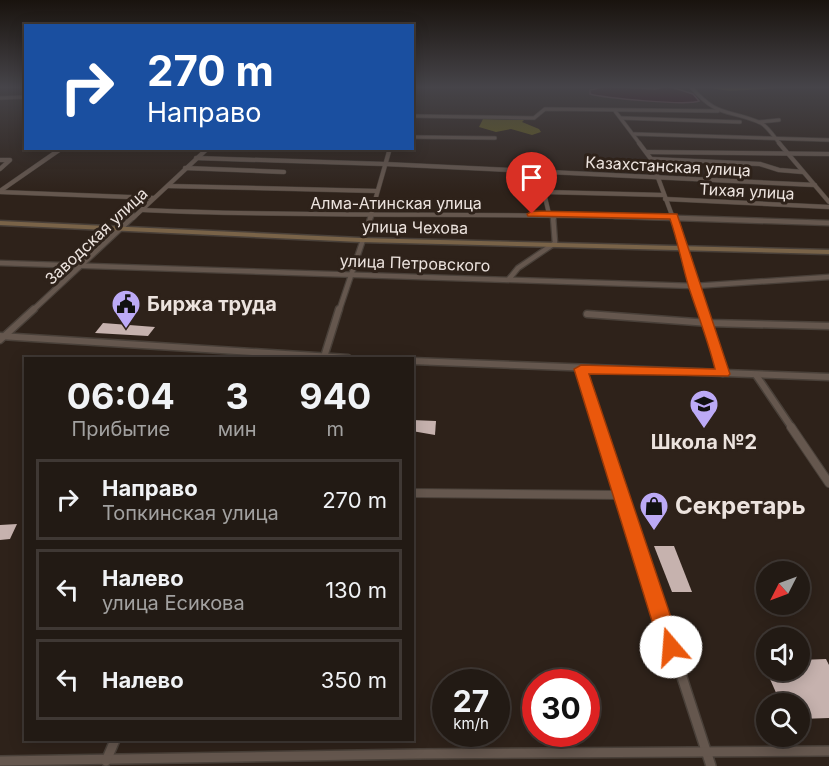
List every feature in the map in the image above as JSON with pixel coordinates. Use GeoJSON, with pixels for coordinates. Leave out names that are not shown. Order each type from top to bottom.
{"type":"FeatureCollection","features":[{"type":"Feature","properties":{"kind":"street"},"geometry":{"type":"LineString","coordinates":[[624,122],[648,152],[664,197],[674,216],[723,374]]}},
{"type":"Feature","properties":{"kind":"street"},"geometry":{"type":"LineString","coordinates":[[749,122],[763,124],[829,204]]}},
{"type":"Feature","properties":{"kind":"street"},"geometry":{"type":"LineString","coordinates":[[634,134],[829,140]]}},
{"type":"Feature","properties":{"kind":"street"},"geometry":{"type":"LineString","coordinates":[[414,137],[495,138]]}},
{"type":"Feature","properties":{"kind":"street"},"geometry":{"type":"LineString","coordinates":[[0,192],[59,150]]}},
{"type":"Feature","properties":{"kind":"street","name":"Заводская улица"},"geometry":{"type":"LineString","coordinates":[[2,337],[82,267],[206,150]]}},
{"type":"Feature","properties":{"kind":"street"},"geometry":{"type":"LineString","coordinates":[[2,337],[263,357],[324,357],[360,240],[371,216],[389,150]]}},
{"type":"Feature","properties":{"kind":"street"},"geometry":{"type":"LineString","coordinates":[[648,152],[829,154]]}},
{"type":"Feature","properties":{"kind":"street","name":"Казахстанская улица"},"geometry":{"type":"LineString","coordinates":[[196,158],[385,164],[815,185]]}},
{"type":"Feature","properties":{"kind":"street"},"geometry":{"type":"LineString","coordinates":[[0,160],[10,159],[0,169]]}},
{"type":"Feature","properties":{"kind":"street"},"geometry":{"type":"LineString","coordinates":[[651,159],[760,164],[779,170],[803,172]]}},
{"type":"Feature","properties":{"kind":"street"},"geometry":{"type":"LineString","coordinates":[[185,168],[284,172]]}},
{"type":"Feature","properties":{"kind":"street"},"geometry":{"type":"LineString","coordinates":[[509,279],[519,267],[545,252],[555,243],[554,217],[549,214],[539,172]]}},
{"type":"Feature","properties":{"kind":"street"},"geometry":{"type":"LineString","coordinates":[[168,186],[377,191]]}},
{"type":"Feature","properties":{"kind":"street"},"geometry":{"type":"LineString","coordinates":[[0,192],[154,198]]}},
{"type":"Feature","properties":{"kind":"street","name":"Тихая улица"},"geometry":{"type":"LineString","coordinates":[[544,192],[829,204]]}},
{"type":"Feature","properties":{"kind":"street","name":"Алма-Атинская улица"},"geometry":{"type":"LineString","coordinates":[[143,210],[250,215],[674,216],[829,223]]}},
{"type":"Feature","properties":{"kind":"street","name":"улица Чехова"},"geometry":{"type":"LineString","coordinates":[[0,223],[360,240],[555,243],[829,252]]}},
{"type":"Feature","properties":{"kind":"street","name":"улица Петровского"},"geometry":{"type":"LineString","coordinates":[[0,263],[694,286],[829,277]]}},
{"type":"Feature","properties":{"kind":"street"},"geometry":{"type":"LineString","coordinates":[[586,314],[709,323],[829,326]]}},
{"type":"Feature","properties":{"kind":"street"},"geometry":{"type":"LineString","coordinates":[[414,362],[829,376]]}},
{"type":"Feature","properties":{"kind":"street"},"geometry":{"type":"LineString","coordinates":[[581,369],[711,766]]}},
{"type":"Feature","properties":{"kind":"street"},"geometry":{"type":"LineString","coordinates":[[756,375],[829,483]]}},
{"type":"Feature","properties":{"kind":"street"},"geometry":{"type":"LineString","coordinates":[[414,493],[621,495]]}},
{"type":"Feature","properties":{"kind":"street"},"geometry":{"type":"LineString","coordinates":[[106,761],[115,741]]}},
{"type":"Feature","properties":{"kind":"street"},"geometry":{"type":"LineString","coordinates":[[0,761],[417,754],[707,754],[829,751]]}},
{"type":"Feature","properties":{"kind":"shaded area"},"geometry":{"type":"Polygon","coordinates":[[[482,122],[522,122],[541,132],[532,135],[511,129],[496,132],[479,127],[482,122]]]}},
{"type":"Feature","properties":{"kind":"building"},"geometry":{"type":"Polygon","coordinates":[[[103,323],[155,327],[148,336],[95,333],[103,323]]]}},
{"type":"Feature","properties":{"kind":"building"},"geometry":{"type":"Polygon","coordinates":[[[414,420],[436,421],[435,435],[414,431],[414,420]]]}},
{"type":"Feature","properties":{"kind":"building"},"geometry":{"type":"Polygon","coordinates":[[[17,524],[10,539],[0,540],[0,525],[17,524]]]}},
{"type":"Feature","properties":{"kind":"building"},"geometry":{"type":"Polygon","coordinates":[[[654,546],[674,546],[692,592],[672,592],[654,546]]]}},
{"type":"Feature","properties":{"kind":"building"},"geometry":{"type":"Polygon","coordinates":[[[826,659],[829,665],[829,718],[810,719],[810,693],[776,693],[771,681],[810,681],[810,660],[826,659]]]}},
{"type":"Feature","properties":{"kind":"place","name":"Биржа труда"},"geometry":{"type":"Point","coordinates":[126,330]}},
{"type":"Feature","properties":{"kind":"place","name":"Школа №2"},"geometry":{"type":"Point","coordinates":[704,430]}},
{"type":"Feature","properties":{"kind":"place","name":"Секретарь"},"geometry":{"type":"Point","coordinates":[654,532]}},
{"type":"Feature","properties":{"kind":"route"},"geometry":{"type":"LineString","coordinates":[[532,214],[674,216],[685,248],[694,286],[709,323],[723,374],[581,369],[671,647]]}}]}
